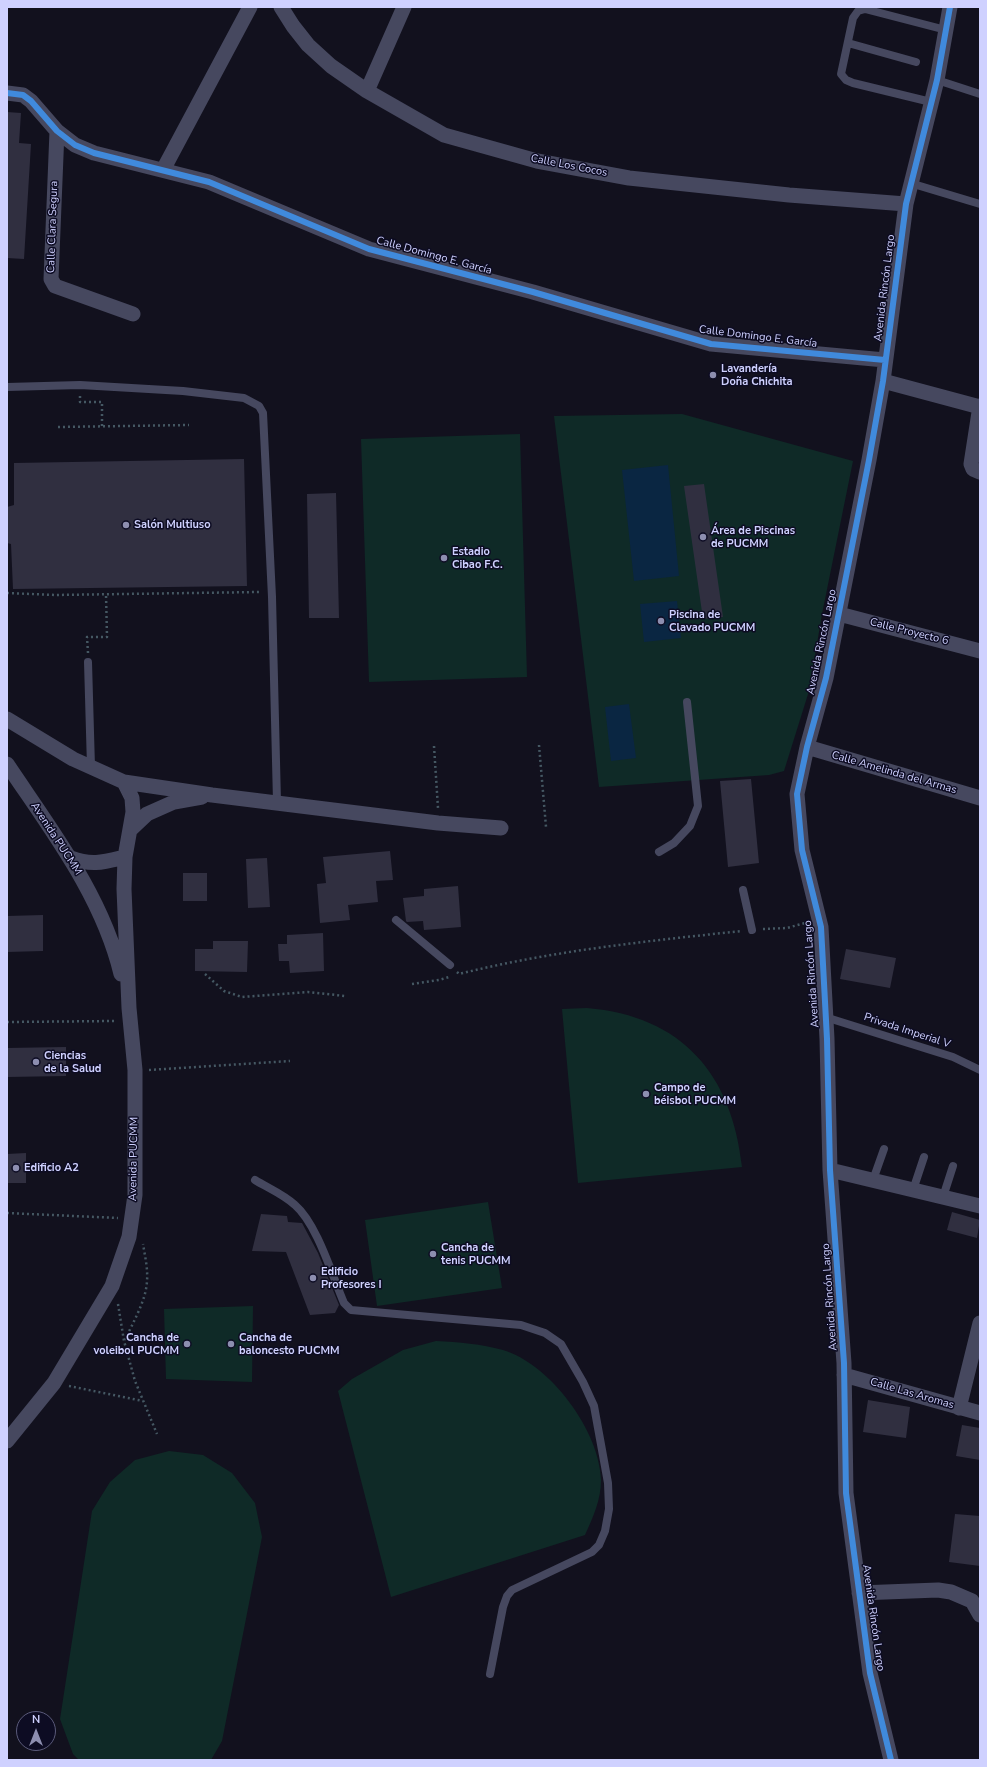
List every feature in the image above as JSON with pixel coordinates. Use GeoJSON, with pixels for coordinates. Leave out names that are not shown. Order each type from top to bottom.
{"type":"FeatureCollection","features":[{"type":"Feature","properties":{"kind":"street"},"geometry":{"type":"LineString","coordinates":[[164,170],[250,7]]}},
{"type":"Feature","properties":{"kind":"street","name":"Calle Los Cocos"},"geometry":{"type":"LineString","coordinates":[[281,7],[293,26],[308,45],[331,66],[367,91],[444,135],[536,161],[637,179],[789,195],[906,204]]}},
{"type":"Feature","properties":{"kind":"street"},"geometry":{"type":"LineString","coordinates":[[367,91],[404,7]]}},
{"type":"Feature","properties":{"kind":"street","name":"Avenida Rincón Largo"},"geometry":{"type":"LineString","coordinates":[[891,1760],[870,1673],[846,1493],[844,1363],[830,1170],[825,1017],[819,920],[802,850],[797,794],[807,748],[826,678],[869,460],[883,381],[906,204],[937,80],[950,7]]}},
{"type":"Feature","properties":{"kind":"street","name":"Calle Domingo E. García"},"geometry":{"type":"LineString","coordinates":[[7,93],[23,95],[57,131],[75,144],[94,153],[209,182],[369,249],[533,292],[698,341],[885,360]]}},
{"type":"Feature","properties":{"kind":"street","name":"Calle Clara Segura"},"geometry":{"type":"LineString","coordinates":[[57,131],[52,283],[55,286],[134,314]]}},
{"type":"Feature","properties":{"kind":"street"},"geometry":{"type":"LineString","coordinates":[[883,381],[980,406],[971,464],[973,468],[979,472]]}},
{"type":"Feature","properties":{"kind":"street","name":"Calle Proyecto 6"},"geometry":{"type":"LineString","coordinates":[[839,614],[980,651]]}},
{"type":"Feature","properties":{"kind":"street"},"geometry":{"type":"LineString","coordinates":[[7,719],[72,759],[124,782],[212,795],[438,823],[500,828]]}},
{"type":"Feature","properties":{"kind":"street","name":"Calle Amelinda del Armas"},"geometry":{"type":"LineString","coordinates":[[807,748],[980,798]]}},
{"type":"Feature","properties":{"kind":"street","name":"Avenida PUCMM"},"geometry":{"type":"LineString","coordinates":[[7,764],[71,858],[98,911],[115,950],[129,1014]]}},
{"type":"Feature","properties":{"kind":"street","name":"Avenida PUCMM"},"geometry":{"type":"LineString","coordinates":[[7,1441],[54,1383],[112,1286],[129,1237],[135,1195],[135,1070],[129,1014],[124,889],[125,857],[134,812],[132,798],[124,782]]}},
{"type":"Feature","properties":{"kind":"street"},"geometry":{"type":"LineString","coordinates":[[130,830],[147,814],[174,802],[212,795]]}},
{"type":"Feature","properties":{"kind":"street"},"geometry":{"type":"LineString","coordinates":[[71,858],[81,862],[99,864],[125,857]]}},
{"type":"Feature","properties":{"kind":"street"},"geometry":{"type":"LineString","coordinates":[[830,1170],[980,1206]]}},
{"type":"Feature","properties":{"kind":"street"},"geometry":{"type":"LineString","coordinates":[[958,1408],[980,1323]]}},
{"type":"Feature","properties":{"kind":"street","name":"Calle Las Aromas"},"geometry":{"type":"LineString","coordinates":[[844,1375],[980,1413]]}},
{"type":"Feature","properties":{"kind":"street"},"geometry":{"type":"LineString","coordinates":[[860,1593],[938,1590],[951,1592],[972,1600],[980,1615]]}},
{"type":"Feature","properties":{"kind":"lane"},"geometry":{"type":"LineString","coordinates":[[931,102],[853,83],[846,80],[841,74],[853,18],[858,11],[866,10],[946,30]]}},
{"type":"Feature","properties":{"kind":"lane"},"geometry":{"type":"LineString","coordinates":[[848,43],[916,62]]}},
{"type":"Feature","properties":{"kind":"lane"},"geometry":{"type":"LineString","coordinates":[[937,80],[980,94]]}},
{"type":"Feature","properties":{"kind":"lane"},"geometry":{"type":"LineString","coordinates":[[910,184],[980,204]]}},
{"type":"Feature","properties":{"kind":"lane"},"geometry":{"type":"LineString","coordinates":[[7,387],[80,385],[183,391],[244,398],[259,406],[263,413],[272,591],[277,802]]}},
{"type":"Feature","properties":{"kind":"lane"},"geometry":{"type":"LineString","coordinates":[[88,662],[91,767]]}},
{"type":"Feature","properties":{"kind":"lane"},"geometry":{"type":"LineString","coordinates":[[659,852],[674,843],[690,826],[698,806],[687,702]]}},
{"type":"Feature","properties":{"kind":"lane"},"geometry":{"type":"LineString","coordinates":[[743,890],[752,930]]}},
{"type":"Feature","properties":{"kind":"lane"},"geometry":{"type":"LineString","coordinates":[[396,920],[450,965]]}},
{"type":"Feature","properties":{"kind":"lane","name":"Privada Imperial V"},"geometry":{"type":"LineString","coordinates":[[825,1017],[952,1057],[980,1070]]}},
{"type":"Feature","properties":{"kind":"lane"},"geometry":{"type":"LineString","coordinates":[[873,1180],[884,1149]]}},
{"type":"Feature","properties":{"kind":"lane"},"geometry":{"type":"LineString","coordinates":[[913,1190],[924,1157]]}},
{"type":"Feature","properties":{"kind":"lane"},"geometry":{"type":"LineString","coordinates":[[943,1197],[952,1166]]}},
{"type":"Feature","properties":{"kind":"lane"},"geometry":{"type":"LineString","coordinates":[[255,1180],[286,1198],[303,1214],[320,1246],[344,1303],[351,1310],[521,1325],[545,1333],[560,1344],[583,1382],[594,1406],[608,1483],[609,1509],[605,1531],[599,1545],[592,1552],[512,1590],[507,1596],[503,1607],[490,1674]]}},
{"type":"Feature","properties":{"kind":"path"},"geometry":{"type":"LineString","coordinates":[[80,385],[80,402],[102,402],[102,426]]}},
{"type":"Feature","properties":{"kind":"path"},"geometry":{"type":"LineString","coordinates":[[58,426],[189,425]]}},
{"type":"Feature","properties":{"kind":"path"},"geometry":{"type":"LineString","coordinates":[[7,593],[106,594],[272,591]]}},
{"type":"Feature","properties":{"kind":"path"},"geometry":{"type":"LineString","coordinates":[[88,662],[87,638],[107,637],[106,594]]}},
{"type":"Feature","properties":{"kind":"path"},"geometry":{"type":"LineString","coordinates":[[539,745],[546,827]]}},
{"type":"Feature","properties":{"kind":"path"},"geometry":{"type":"LineString","coordinates":[[434,746],[438,823]]}},
{"type":"Feature","properties":{"kind":"path"},"geometry":{"type":"LineString","coordinates":[[412,984],[439,980],[493,966],[635,943],[752,930],[787,928],[819,920]]}},
{"type":"Feature","properties":{"kind":"path"},"geometry":{"type":"LineString","coordinates":[[450,965],[459,974]]}},
{"type":"Feature","properties":{"kind":"path"},"geometry":{"type":"LineString","coordinates":[[205,974],[224,991],[242,997],[308,992],[345,996]]}},
{"type":"Feature","properties":{"kind":"path"},"geometry":{"type":"LineString","coordinates":[[7,1022],[129,1014]]}},
{"type":"Feature","properties":{"kind":"path"},"geometry":{"type":"LineString","coordinates":[[146,1070],[290,1061]]}},
{"type":"Feature","properties":{"kind":"path"},"geometry":{"type":"LineString","coordinates":[[7,1214],[132,1219]]}},
{"type":"Feature","properties":{"kind":"path"},"geometry":{"type":"LineString","coordinates":[[124,1340],[145,1294],[147,1269],[143,1242]]}},
{"type":"Feature","properties":{"kind":"path"},"geometry":{"type":"LineString","coordinates":[[112,1286],[118,1301],[124,1340],[135,1380],[158,1434]]}},
{"type":"Feature","properties":{"kind":"path"},"geometry":{"type":"LineString","coordinates":[[64,1385],[144,1401]]}},
{"type":"Feature","properties":{"kind":"green space","name":"Área de Piscinas de PUCMM"},"geometry":{"type":"Polygon","coordinates":[[[682,414],[853,461],[822,614],[809,691],[784,771],[769,775],[599,787],[554,416],[682,414]]]}},
{"type":"Feature","properties":{"kind":"green space","name":"Estadio Cibao F.C."},"geometry":{"type":"Polygon","coordinates":[[[520,434],[527,677],[369,682],[361,439],[520,434]]]}},
{"type":"Feature","properties":{"kind":"green space","name":"Campo de béisbol PUCMM"},"geometry":{"type":"Polygon","coordinates":[[[587,1008],[621,1013],[650,1023],[675,1037],[696,1056],[714,1078],[727,1104],[736,1134],[742,1167],[578,1183],[562,1009],[587,1008]]]}},
{"type":"Feature","properties":{"kind":"green space","name":"Cancha de tenis PUCMM"},"geometry":{"type":"Polygon","coordinates":[[[488,1202],[502,1288],[377,1306],[365,1220],[488,1202]]]}},
{"type":"Feature","properties":{"kind":"green space"},"geometry":{"type":"Polygon","coordinates":[[[253,1306],[252,1382],[166,1379],[164,1309],[253,1306]]]}},
{"type":"Feature","properties":{"kind":"green space"},"geometry":{"type":"Polygon","coordinates":[[[436,1341],[486,1346],[503,1350],[521,1358],[538,1369],[554,1384],[569,1402],[582,1421],[592,1441],[598,1461],[601,1480],[600,1494],[594,1515],[585,1535],[391,1597],[338,1391],[352,1379],[403,1350],[436,1341]]]}},
{"type":"Feature","properties":{"kind":"green space"},"geometry":{"type":"Polygon","coordinates":[[[169,1451],[203,1455],[232,1473],[255,1503],[262,1537],[222,1741],[211,1760],[79,1760],[73,1754],[60,1719],[92,1511],[110,1482],[135,1460],[169,1451]]]}},
{"type":"Feature","properties":{"kind":"water"},"geometry":{"type":"Polygon","coordinates":[[[668,465],[679,576],[634,581],[622,470],[668,465]]]}},
{"type":"Feature","properties":{"kind":"water","name":"Piscina de Clavado PUCMM"},"geometry":{"type":"Polygon","coordinates":[[[677,601],[681,638],[644,642],[640,604],[677,601]]]}},
{"type":"Feature","properties":{"kind":"water"},"geometry":{"type":"Polygon","coordinates":[[[629,704],[636,758],[611,761],[605,707],[629,704]]]}},
{"type":"Feature","properties":{"kind":"building"},"geometry":{"type":"Polygon","coordinates":[[[7,112],[21,113],[19,143],[31,144],[24,259],[7,258],[7,112]]]}},
{"type":"Feature","properties":{"kind":"building","name":"Salón Multiuso"},"geometry":{"type":"Polygon","coordinates":[[[244,459],[247,586],[13,589],[11,544],[7,543],[7,507],[14,505],[14,463],[244,459]]]}},
{"type":"Feature","properties":{"kind":"building"},"geometry":{"type":"Polygon","coordinates":[[[704,484],[723,617],[703,619],[684,486],[704,484]]]}},
{"type":"Feature","properties":{"kind":"building"},"geometry":{"type":"Polygon","coordinates":[[[336,493],[339,618],[309,618],[307,494],[336,493]]]}},
{"type":"Feature","properties":{"kind":"building"},"geometry":{"type":"Polygon","coordinates":[[[751,779],[759,863],[728,867],[720,781],[751,779]]]}},
{"type":"Feature","properties":{"kind":"building"},"geometry":{"type":"Polygon","coordinates":[[[390,851],[393,880],[376,881],[378,902],[348,905],[350,920],[320,923],[317,884],[326,883],[323,857],[390,851]]]}},
{"type":"Feature","properties":{"kind":"building"},"geometry":{"type":"Polygon","coordinates":[[[267,858],[270,907],[248,908],[246,859],[267,858]]]}},
{"type":"Feature","properties":{"kind":"building"},"geometry":{"type":"Polygon","coordinates":[[[183,873],[207,873],[207,901],[183,901],[183,873]]]}},
{"type":"Feature","properties":{"kind":"building"},"geometry":{"type":"Polygon","coordinates":[[[458,886],[461,927],[424,930],[423,921],[406,921],[403,898],[424,896],[424,889],[458,886]]]}},
{"type":"Feature","properties":{"kind":"building"},"geometry":{"type":"Polygon","coordinates":[[[43,915],[43,951],[7,952],[7,916],[43,915]]]}},
{"type":"Feature","properties":{"kind":"building"},"geometry":{"type":"Polygon","coordinates":[[[323,933],[324,971],[290,973],[289,961],[279,961],[278,944],[287,944],[287,935],[323,933]]]}},
{"type":"Feature","properties":{"kind":"building"},"geometry":{"type":"Polygon","coordinates":[[[213,941],[248,941],[247,972],[195,971],[195,949],[213,949],[213,941]]]}},
{"type":"Feature","properties":{"kind":"building"},"geometry":{"type":"Polygon","coordinates":[[[846,949],[896,958],[890,988],[840,979],[846,949]]]}},
{"type":"Feature","properties":{"kind":"building","name":"Ciencias de la Salud"},"geometry":{"type":"Polygon","coordinates":[[[66,1047],[66,1076],[7,1077],[7,1048],[66,1047]]]}},
{"type":"Feature","properties":{"kind":"building","name":"Edificio A2"},"geometry":{"type":"Polygon","coordinates":[[[26,1153],[26,1183],[7,1183],[7,1154],[26,1153]]]}},
{"type":"Feature","properties":{"kind":"building"},"geometry":{"type":"Polygon","coordinates":[[[952,1212],[980,1220],[977,1238],[947,1230],[952,1212]]]}},
{"type":"Feature","properties":{"kind":"building","name":"Edificio Profesores I"},"geometry":{"type":"Polygon","coordinates":[[[261,1214],[287,1216],[288,1222],[302,1223],[318,1253],[339,1305],[335,1313],[310,1315],[286,1252],[252,1251],[261,1214]]]}},
{"type":"Feature","properties":{"kind":"building"},"geometry":{"type":"Polygon","coordinates":[[[868,1400],[910,1407],[906,1438],[863,1432],[868,1400]]]}},
{"type":"Feature","properties":{"kind":"building"},"geometry":{"type":"Polygon","coordinates":[[[962,1425],[980,1428],[980,1460],[956,1456],[962,1425]]]}},
{"type":"Feature","properties":{"kind":"building"},"geometry":{"type":"Polygon","coordinates":[[[955,1514],[980,1516],[980,1566],[949,1562],[955,1514]]]}},
{"type":"Feature","properties":{"kind":"cycle path"},"geometry":{"type":"LineString","coordinates":[[891,1760],[870,1673],[846,1493],[844,1363],[830,1170],[827,1039],[821,927],[802,850],[797,794],[807,747],[826,678],[869,460],[883,381],[906,204],[937,80],[950,7]]}},
{"type":"Feature","properties":{"kind":"cycle path"},"geometry":{"type":"LineString","coordinates":[[7,93],[23,95],[31,101],[57,131],[75,145],[94,153],[209,182],[369,249],[533,292],[711,344],[885,360]]}},
{"type":"Feature","properties":{"kind":"place","name":"Lavandería Doña Chichita"},"geometry":{"type":"Point","coordinates":[713,375]}},
{"type":"Feature","properties":{"kind":"place","name":"Salón Multiuso"},"geometry":{"type":"Point","coordinates":[126,525]}},
{"type":"Feature","properties":{"kind":"place","name":"Área de Piscinas de PUCMM"},"geometry":{"type":"Point","coordinates":[703,537]}},
{"type":"Feature","properties":{"kind":"place","name":"Estadio Cibao F.C."},"geometry":{"type":"Point","coordinates":[444,558]}},
{"type":"Feature","properties":{"kind":"place","name":"Piscina de Clavado PUCMM"},"geometry":{"type":"Point","coordinates":[661,621]}},
{"type":"Feature","properties":{"kind":"place","name":"Ciencias de la Salud"},"geometry":{"type":"Point","coordinates":[36,1062]}},
{"type":"Feature","properties":{"kind":"place","name":"Campo de béisbol PUCMM"},"geometry":{"type":"Point","coordinates":[646,1094]}},
{"type":"Feature","properties":{"kind":"place","name":"Edificio A2"},"geometry":{"type":"Point","coordinates":[16,1168]}},
{"type":"Feature","properties":{"kind":"place","name":"Cancha de tenis PUCMM"},"geometry":{"type":"Point","coordinates":[433,1254]}},
{"type":"Feature","properties":{"kind":"place","name":"Edificio Profesores I"},"geometry":{"type":"Point","coordinates":[313,1278]}},
{"type":"Feature","properties":{"kind":"place","name":"Cancha de voleibol PUCMM"},"geometry":{"type":"Point","coordinates":[187,1344]}},
{"type":"Feature","properties":{"kind":"place","name":"Cancha de baloncesto PUCMM"},"geometry":{"type":"Point","coordinates":[231,1344]}}]}
